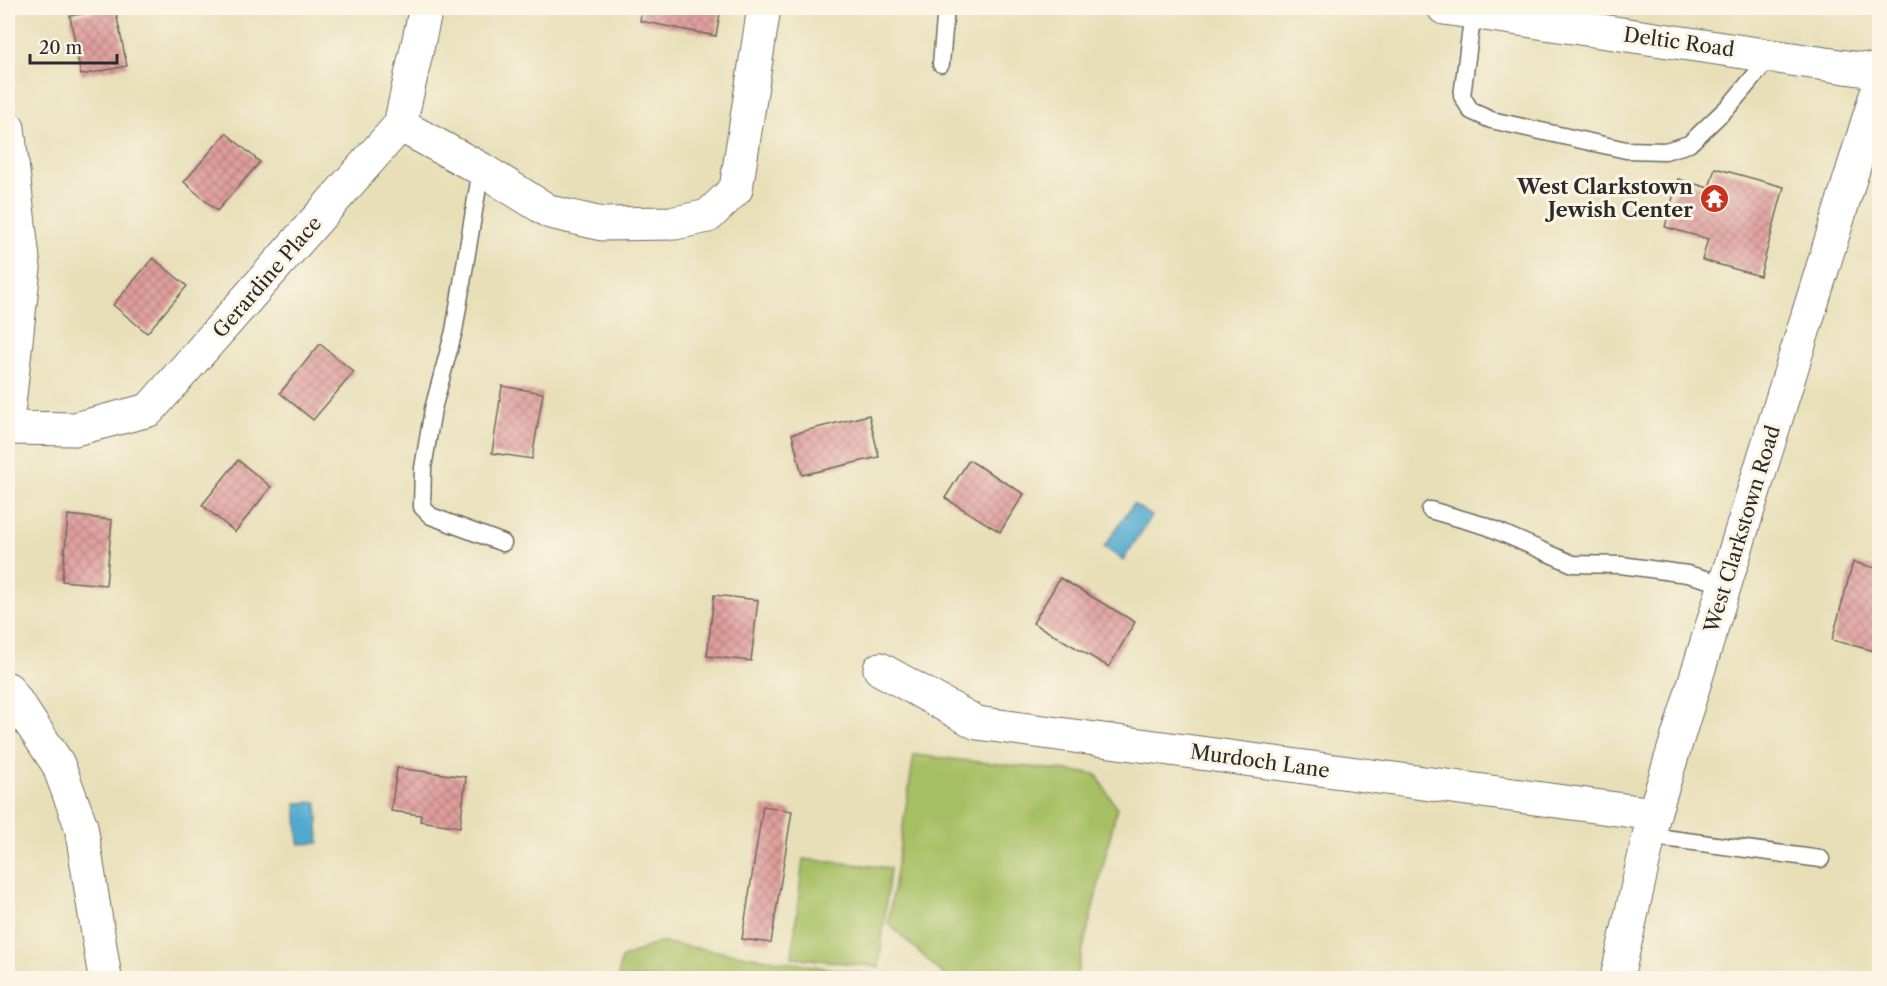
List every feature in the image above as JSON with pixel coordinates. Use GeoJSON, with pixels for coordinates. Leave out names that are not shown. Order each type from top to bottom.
{"type":"FeatureCollection","features":[{"type":"Feature","properties":{"kind":"street","name":"Gerardine Place"},"geometry":{"type":"LineString","coordinates":[[8,428],[75,429],[149,410],[400,125],[426,8]]}},
{"type":"Feature","properties":{"kind":"street"},"geometry":{"type":"LineString","coordinates":[[400,125],[481,169],[550,212],[602,224],[675,224],[708,216],[736,189],[764,8]]}},
{"type":"Feature","properties":{"kind":"street","name":"Deltic Road"},"geometry":{"type":"LineString","coordinates":[[1458,10],[1880,72]]}},
{"type":"Feature","properties":{"kind":"street","name":"West Clarkstown Road"},"geometry":{"type":"LineString","coordinates":[[1617,978],[1652,825],[1880,82]]}},
{"type":"Feature","properties":{"kind":"street"},"geometry":{"type":"LineString","coordinates":[[8,128],[24,268],[8,413]]}},
{"type":"Feature","properties":{"kind":"street","name":"Murdoch Lane"},"geometry":{"type":"LineString","coordinates":[[880,669],[977,723],[1652,825]]}},
{"type":"Feature","properties":{"kind":"street"},"geometry":{"type":"LineString","coordinates":[[8,689],[58,764],[81,826],[105,978]]}},
{"type":"Feature","properties":{"kind":"lane"},"geometry":{"type":"LineString","coordinates":[[940,64],[946,8]]}},
{"type":"Feature","properties":{"kind":"lane"},"geometry":{"type":"LineString","coordinates":[[1458,10],[1462,96],[1472,111],[1491,120],[1626,150],[1665,151],[1689,144],[1731,104],[1772,56]]}},
{"type":"Feature","properties":{"kind":"lane"},"geometry":{"type":"LineString","coordinates":[[481,169],[453,330],[433,409],[423,468],[422,507],[431,516],[503,543]]}},
{"type":"Feature","properties":{"kind":"lane"},"geometry":{"type":"LineString","coordinates":[[1430,510],[1486,526],[1573,564],[1621,565],[1676,572],[1725,584]]}},
{"type":"Feature","properties":{"kind":"lane"},"geometry":{"type":"LineString","coordinates":[[1652,825],[1821,859]]}},
{"type":"Feature","properties":{"kind":"green space"},"geometry":{"type":"Polygon","coordinates":[[[914,755],[1096,774],[1117,808],[1076,978],[947,978],[888,923],[914,755]]]}},
{"type":"Feature","properties":{"kind":"green space"},"geometry":{"type":"Polygon","coordinates":[[[803,859],[890,868],[879,967],[792,957],[803,859]]]}},
{"type":"Feature","properties":{"kind":"green space"},"geometry":{"type":"Polygon","coordinates":[[[658,942],[891,978],[618,978],[621,959],[658,942]]]}},
{"type":"Feature","properties":{"kind":"water"},"geometry":{"type":"Polygon","coordinates":[[[1133,504],[1152,516],[1123,560],[1104,547],[1133,504]]]}},
{"type":"Feature","properties":{"kind":"water"},"geometry":{"type":"Polygon","coordinates":[[[317,802],[319,843],[299,844],[296,803],[317,802]]]}},
{"type":"Feature","properties":{"kind":"building"},"geometry":{"type":"Polygon","coordinates":[[[115,8],[127,66],[81,75],[70,16],[115,8]]]}},
{"type":"Feature","properties":{"kind":"building"},"geometry":{"type":"Polygon","coordinates":[[[642,8],[721,8],[716,36],[640,21],[642,8]]]}},
{"type":"Feature","properties":{"kind":"building"},"geometry":{"type":"Polygon","coordinates":[[[226,133],[260,162],[217,211],[184,182],[226,133]]]}},
{"type":"Feature","properties":{"kind":"building"},"geometry":{"type":"Polygon","coordinates":[[[1715,168],[1784,187],[1760,276],[1702,260],[1708,239],[1665,227],[1678,179],[1709,188],[1715,168]]]}},
{"type":"Feature","properties":{"kind":"building"},"geometry":{"type":"Polygon","coordinates":[[[153,258],[187,286],[147,333],[113,305],[153,258]]]}},
{"type":"Feature","properties":{"kind":"building"},"geometry":{"type":"Polygon","coordinates":[[[320,344],[354,372],[313,420],[280,393],[320,344]]]}},
{"type":"Feature","properties":{"kind":"building"},"geometry":{"type":"Polygon","coordinates":[[[502,386],[543,393],[532,459],[492,453],[502,386]]]}},
{"type":"Feature","properties":{"kind":"building"},"geometry":{"type":"Polygon","coordinates":[[[869,415],[879,457],[802,475],[792,434],[869,415]]]}},
{"type":"Feature","properties":{"kind":"building"},"geometry":{"type":"Polygon","coordinates":[[[238,460],[271,487],[235,532],[202,505],[238,460]]]}},
{"type":"Feature","properties":{"kind":"building"},"geometry":{"type":"Polygon","coordinates":[[[969,460],[1024,494],[1000,532],[945,498],[969,460]]]}},
{"type":"Feature","properties":{"kind":"building"},"geometry":{"type":"Polygon","coordinates":[[[68,515],[112,520],[106,585],[62,581],[68,515]]]}},
{"type":"Feature","properties":{"kind":"building"},"geometry":{"type":"Polygon","coordinates":[[[1853,562],[1880,569],[1880,636],[1875,651],[1832,640],[1853,562]]]}},
{"type":"Feature","properties":{"kind":"building"},"geometry":{"type":"Polygon","coordinates":[[[1060,578],[1135,622],[1109,667],[1033,623],[1060,578]]]}},
{"type":"Feature","properties":{"kind":"building"},"geometry":{"type":"Polygon","coordinates":[[[714,595],[758,600],[751,661],[707,656],[714,595]]]}},
{"type":"Feature","properties":{"kind":"building"},"geometry":{"type":"Polygon","coordinates":[[[397,768],[466,777],[460,827],[420,821],[421,815],[391,811],[397,768]]]}},
{"type":"Feature","properties":{"kind":"building"},"geometry":{"type":"Polygon","coordinates":[[[763,806],[792,811],[771,943],[742,939],[763,806]]]}},
{"type":"Feature","properties":{"kind":"place","name":"West Clarkstown Jewish Center"},"geometry":{"type":"Point","coordinates":[1714,199]}}]}
